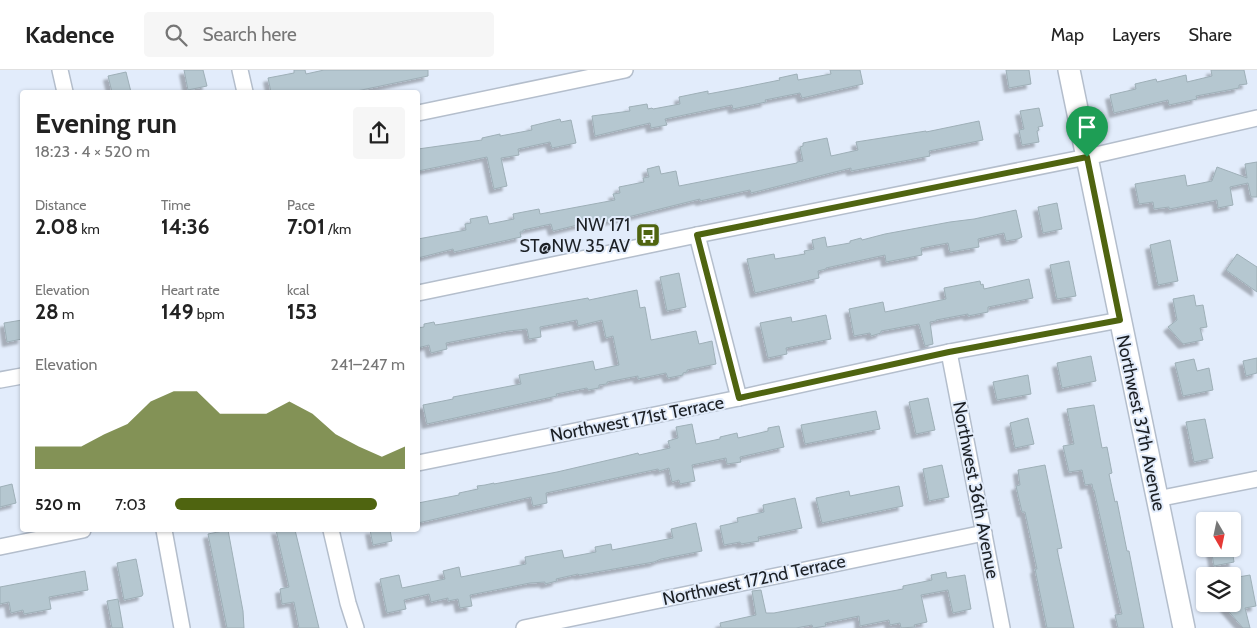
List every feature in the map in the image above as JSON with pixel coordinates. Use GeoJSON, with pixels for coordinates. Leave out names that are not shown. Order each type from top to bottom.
{"type":"FeatureCollection","features":[{"type":"Feature","properties":{"kind":"main road","name":"Northwest 37th Avenue"},"geometry":{"type":"LineString","coordinates":[[1069,70],[1184,628]]}},
{"type":"Feature","properties":{"kind":"street"},"geometry":{"type":"LineString","coordinates":[[60,70],[65,90]]}},
{"type":"Feature","properties":{"kind":"street"},"geometry":{"type":"LineString","coordinates":[[240,70],[245,90]]}},
{"type":"Feature","properties":{"kind":"street"},"geometry":{"type":"LineString","coordinates":[[420,113],[625,70]]}},
{"type":"Feature","properties":{"kind":"street"},"geometry":{"type":"LineString","coordinates":[[420,293],[1087,157],[1257,118]]}},
{"type":"Feature","properties":{"kind":"street"},"geometry":{"type":"LineString","coordinates":[[697,235],[739,398]]}},
{"type":"Feature","properties":{"kind":"street","name":"Northwest 171st Terrace"},"geometry":{"type":"LineString","coordinates":[[420,464],[739,398],[949,352],[1120,320]]}},
{"type":"Feature","properties":{"kind":"street","name":"Northwest 36th Avenue"},"geometry":{"type":"LineString","coordinates":[[949,352],[1002,628]]}},
{"type":"Feature","properties":{"kind":"street"},"geometry":{"type":"LineString","coordinates":[[0,380],[20,376]]}},
{"type":"Feature","properties":{"kind":"street"},"geometry":{"type":"LineString","coordinates":[[1157,498],[1257,479]]}},
{"type":"Feature","properties":{"kind":"street"},"geometry":{"type":"LineString","coordinates":[[0,547],[73,532]]}},
{"type":"Feature","properties":{"kind":"street"},"geometry":{"type":"LineString","coordinates":[[164,532],[182,628]]}},
{"type":"Feature","properties":{"kind":"street"},"geometry":{"type":"LineString","coordinates":[[331,532],[348,604],[356,628]]}},
{"type":"Feature","properties":{"kind":"street","name":"Northwest 172nd Terrace"},"geometry":{"type":"LineString","coordinates":[[524,628],[984,532]]}},
{"type":"Feature","properties":{"kind":"building"},"geometry":{"type":"Polygon","coordinates":[[[184,70],[203,70],[207,86],[188,90],[184,70]]]}},
{"type":"Feature","properties":{"kind":"building"},"geometry":{"type":"Polygon","coordinates":[[[294,70],[305,70],[306,74],[324,70],[428,70],[428,76],[362,90],[271,90],[268,78],[294,73],[294,70]]]}},
{"type":"Feature","properties":{"kind":"building"},"geometry":{"type":"Polygon","coordinates":[[[830,70],[860,70],[863,84],[802,98],[800,93],[733,109],[732,105],[665,119],[667,125],[651,128],[650,123],[595,136],[592,116],[630,111],[629,107],[647,104],[648,109],[653,109],[680,104],[679,97],[708,91],[708,94],[740,88],[780,80],[779,78],[797,74],[798,80],[831,74],[830,70]]]}},
{"type":"Feature","properties":{"kind":"building"},"geometry":{"type":"Polygon","coordinates":[[[1006,70],[1029,70],[1031,84],[1009,88],[1006,70]]]}},
{"type":"Feature","properties":{"kind":"building"},"geometry":{"type":"Polygon","coordinates":[[[1211,70],[1244,70],[1247,84],[1239,85],[1239,88],[1196,96],[1197,99],[1169,105],[1168,100],[1114,113],[1110,95],[1136,89],[1135,84],[1156,79],[1157,82],[1186,75],[1187,82],[1212,76],[1211,70]]]}},
{"type":"Feature","properties":{"kind":"building"},"geometry":{"type":"Polygon","coordinates":[[[126,72],[130,90],[112,90],[108,76],[126,72]]]}},
{"type":"Feature","properties":{"kind":"building"},"geometry":{"type":"Polygon","coordinates":[[[1039,108],[1043,126],[1038,127],[1039,130],[1037,131],[1039,142],[1022,145],[1019,130],[1024,129],[1020,111],[1039,108]]]}},
{"type":"Feature","properties":{"kind":"building"},"geometry":{"type":"Polygon","coordinates":[[[560,119],[561,122],[571,120],[576,143],[552,148],[550,142],[518,149],[519,155],[501,158],[507,186],[494,189],[487,157],[420,171],[420,149],[482,140],[482,138],[500,134],[500,136],[532,130],[531,126],[560,119]]]}},
{"type":"Feature","properties":{"kind":"building"},"geometry":{"type":"Polygon","coordinates":[[[979,121],[983,140],[929,151],[930,156],[851,171],[851,168],[751,193],[750,190],[700,201],[700,199],[602,222],[602,219],[553,231],[551,224],[523,230],[523,232],[520,232],[521,237],[454,252],[453,249],[420,257],[420,239],[466,230],[465,224],[471,223],[470,219],[487,216],[489,224],[514,219],[513,214],[539,209],[540,214],[615,200],[613,194],[620,193],[619,187],[644,182],[643,178],[649,177],[647,169],[659,166],[661,174],[676,171],[679,186],[803,161],[800,147],[803,146],[803,143],[827,138],[831,156],[858,150],[856,142],[926,132],[979,121]]]}},
{"type":"Feature","properties":{"kind":"building"},"geometry":{"type":"Polygon","coordinates":[[[1257,162],[1257,197],[1251,197],[1248,183],[1230,187],[1233,205],[1218,208],[1217,200],[1169,209],[1169,207],[1154,209],[1153,202],[1139,204],[1135,184],[1185,175],[1187,186],[1212,181],[1217,167],[1247,178],[1245,164],[1257,162]]]}},
{"type":"Feature","properties":{"kind":"building"},"geometry":{"type":"Polygon","coordinates":[[[1057,203],[1062,229],[1043,233],[1038,207],[1057,203]]]}},
{"type":"Feature","properties":{"kind":"building"},"geometry":{"type":"Polygon","coordinates":[[[1016,210],[1022,237],[1018,239],[1006,241],[1004,233],[978,239],[979,247],[950,252],[948,243],[921,248],[922,255],[886,262],[885,255],[826,268],[818,271],[819,278],[755,293],[747,259],[774,254],[775,259],[805,254],[804,251],[814,249],[812,240],[825,237],[827,247],[850,243],[850,241],[861,238],[862,240],[1016,210]]]}},
{"type":"Feature","properties":{"kind":"building"},"geometry":{"type":"Polygon","coordinates":[[[1170,240],[1178,281],[1158,285],[1150,245],[1170,240]]]}},
{"type":"Feature","properties":{"kind":"building"},"geometry":{"type":"Polygon","coordinates":[[[1237,254],[1257,267],[1257,292],[1226,270],[1237,254]]]}},
{"type":"Feature","properties":{"kind":"building"},"geometry":{"type":"Polygon","coordinates":[[[1069,261],[1076,296],[1057,299],[1050,265],[1069,261]]]}},
{"type":"Feature","properties":{"kind":"building"},"geometry":{"type":"Polygon","coordinates":[[[679,273],[686,307],[667,311],[660,277],[679,273]]]}},
{"type":"Feature","properties":{"kind":"building"},"geometry":{"type":"Polygon","coordinates":[[[1029,279],[1033,298],[988,307],[988,312],[930,322],[933,344],[925,346],[919,324],[881,331],[881,333],[871,336],[870,333],[854,336],[849,309],[883,302],[885,312],[946,299],[944,288],[980,281],[984,289],[1029,279]]]}},
{"type":"Feature","properties":{"kind":"building"},"geometry":{"type":"Polygon","coordinates":[[[637,290],[640,308],[645,307],[651,340],[696,331],[699,344],[712,341],[716,364],[687,370],[683,375],[668,378],[666,373],[638,379],[638,376],[607,382],[607,384],[599,385],[599,388],[588,390],[587,388],[556,394],[557,396],[427,424],[423,405],[453,399],[453,397],[521,384],[519,375],[593,361],[595,370],[619,365],[613,336],[606,338],[602,320],[578,326],[577,320],[540,327],[541,337],[529,339],[527,329],[446,343],[447,349],[431,353],[429,345],[420,347],[420,328],[424,327],[424,324],[434,322],[435,325],[442,324],[588,298],[589,300],[637,290]]]}},
{"type":"Feature","properties":{"kind":"building"},"geometry":{"type":"Polygon","coordinates":[[[1194,295],[1196,306],[1203,305],[1207,327],[1200,328],[1203,340],[1183,344],[1168,327],[1177,320],[1173,299],[1194,295]]]}},
{"type":"Feature","properties":{"kind":"building"},"geometry":{"type":"Polygon","coordinates":[[[826,315],[831,339],[786,348],[787,354],[768,358],[760,323],[791,317],[792,322],[826,315]]]}},
{"type":"Feature","properties":{"kind":"building"},"geometry":{"type":"Polygon","coordinates":[[[20,320],[20,339],[7,342],[4,323],[20,320]]]}},
{"type":"Feature","properties":{"kind":"building"},"geometry":{"type":"Polygon","coordinates":[[[1091,356],[1096,381],[1062,388],[1057,363],[1091,356]]]}},
{"type":"Feature","properties":{"kind":"building"},"geometry":{"type":"Polygon","coordinates":[[[1257,358],[1257,373],[1246,376],[1243,361],[1257,358]]]}},
{"type":"Feature","properties":{"kind":"building"},"geometry":{"type":"Polygon","coordinates":[[[1194,359],[1197,371],[1209,368],[1213,390],[1183,396],[1175,363],[1194,359]]]}},
{"type":"Feature","properties":{"kind":"building"},"geometry":{"type":"Polygon","coordinates":[[[1028,375],[1031,394],[997,400],[993,382],[1028,375]]]}},
{"type":"Feature","properties":{"kind":"building"},"geometry":{"type":"Polygon","coordinates":[[[928,398],[935,430],[916,434],[909,402],[928,398]]]}},
{"type":"Feature","properties":{"kind":"building"},"geometry":{"type":"Polygon","coordinates":[[[1094,405],[1102,448],[1107,447],[1112,473],[1109,474],[1115,502],[1117,501],[1127,551],[1129,551],[1144,628],[1118,628],[1115,615],[1122,614],[1094,490],[1092,484],[1085,485],[1082,470],[1069,472],[1063,446],[1074,444],[1067,409],[1094,405]]]}},
{"type":"Feature","properties":{"kind":"building"},"geometry":{"type":"Polygon","coordinates":[[[876,411],[880,429],[805,444],[801,425],[876,411]]]}},
{"type":"Feature","properties":{"kind":"building"},"geometry":{"type":"Polygon","coordinates":[[[1028,418],[1034,444],[1015,448],[1010,423],[1028,418]]]}},
{"type":"Feature","properties":{"kind":"building"},"geometry":{"type":"Polygon","coordinates":[[[1205,419],[1213,458],[1194,462],[1186,422],[1205,419]]]}},
{"type":"Feature","properties":{"kind":"building"},"geometry":{"type":"Polygon","coordinates":[[[692,424],[696,444],[737,433],[738,438],[768,431],[768,428],[779,426],[784,447],[740,457],[741,462],[727,464],[726,458],[692,465],[695,481],[680,484],[679,480],[672,482],[669,468],[659,471],[658,469],[546,493],[547,503],[533,506],[531,497],[420,523],[420,503],[459,495],[459,493],[478,489],[477,486],[557,472],[638,453],[639,455],[670,448],[668,441],[678,438],[676,427],[692,424]]]}},
{"type":"Feature","properties":{"kind":"building"},"geometry":{"type":"Polygon","coordinates":[[[942,465],[949,497],[929,501],[923,469],[942,465]]]}},
{"type":"Feature","properties":{"kind":"building"},"geometry":{"type":"Polygon","coordinates":[[[1045,465],[1062,548],[1057,549],[1074,628],[1047,628],[1025,512],[1022,512],[1016,486],[1020,485],[1018,470],[1045,465]]]}},
{"type":"Feature","properties":{"kind":"building"},"geometry":{"type":"Polygon","coordinates":[[[12,484],[16,503],[0,507],[0,487],[12,484]]]}},
{"type":"Feature","properties":{"kind":"building"},"geometry":{"type":"Polygon","coordinates":[[[899,486],[903,506],[822,523],[816,498],[849,491],[850,496],[899,486]]]}},
{"type":"Feature","properties":{"kind":"building"},"geometry":{"type":"Polygon","coordinates":[[[795,498],[802,528],[758,537],[759,541],[724,545],[720,526],[738,522],[737,518],[764,512],[763,505],[795,498]]]}},
{"type":"Feature","properties":{"kind":"building"},"geometry":{"type":"Polygon","coordinates":[[[696,523],[702,551],[654,562],[578,574],[556,579],[557,581],[545,584],[545,582],[530,583],[470,595],[472,606],[460,608],[458,599],[448,601],[448,598],[431,602],[429,594],[404,600],[406,609],[387,613],[380,579],[399,575],[402,588],[445,579],[443,571],[459,567],[461,577],[526,564],[525,557],[562,550],[564,558],[596,552],[595,547],[611,544],[612,550],[673,538],[671,529],[696,523]]]}},
{"type":"Feature","properties":{"kind":"building"},"geometry":{"type":"Polygon","coordinates":[[[228,532],[243,611],[244,628],[227,628],[208,534],[228,532]]]}},
{"type":"Feature","properties":{"kind":"building"},"geometry":{"type":"Polygon","coordinates":[[[276,532],[295,532],[319,628],[299,628],[294,602],[282,604],[280,589],[289,587],[276,532]]]}},
{"type":"Feature","properties":{"kind":"building"},"geometry":{"type":"Polygon","coordinates":[[[370,532],[390,532],[392,541],[373,545],[370,532]]]}},
{"type":"Feature","properties":{"kind":"building"},"geometry":{"type":"Polygon","coordinates":[[[1213,558],[1233,558],[1234,562],[1214,566],[1213,558]]]}},
{"type":"Feature","properties":{"kind":"building"},"geometry":{"type":"Polygon","coordinates":[[[136,559],[143,594],[142,596],[124,600],[117,563],[136,559]]]}},
{"type":"Feature","properties":{"kind":"building"},"geometry":{"type":"Polygon","coordinates":[[[85,571],[88,590],[49,597],[51,609],[24,614],[23,610],[11,613],[9,602],[0,604],[0,587],[85,571]]]}},
{"type":"Feature","properties":{"kind":"building"},"geometry":{"type":"Polygon","coordinates":[[[946,572],[947,578],[965,575],[971,609],[953,613],[948,590],[921,595],[927,622],[914,625],[915,627],[901,628],[900,623],[890,625],[889,620],[860,626],[859,616],[825,623],[826,626],[813,628],[812,625],[796,628],[721,628],[720,623],[756,615],[752,591],[761,590],[766,613],[774,613],[903,589],[903,586],[932,580],[931,575],[946,572]]]}},
{"type":"Feature","properties":{"kind":"building"},"geometry":{"type":"Polygon","coordinates":[[[1250,575],[1256,606],[1245,608],[1250,628],[1243,628],[1229,612],[1241,612],[1241,576],[1250,575]]]}},
{"type":"Feature","properties":{"kind":"building"},"geometry":{"type":"Polygon","coordinates":[[[118,599],[123,628],[112,628],[107,601],[118,599]]]}},
{"type":"Feature","properties":{"kind":"place","name":"NW 171 ST@NW 35 AV"},"geometry":{"type":"Point","coordinates":[648,235]}},
{"type":"Feature","properties":{"kind":"route"},"geometry":{"type":"LineString","coordinates":[[1087,157],[1120,320],[949,352],[739,398],[697,235],[1087,157]]}}]}
